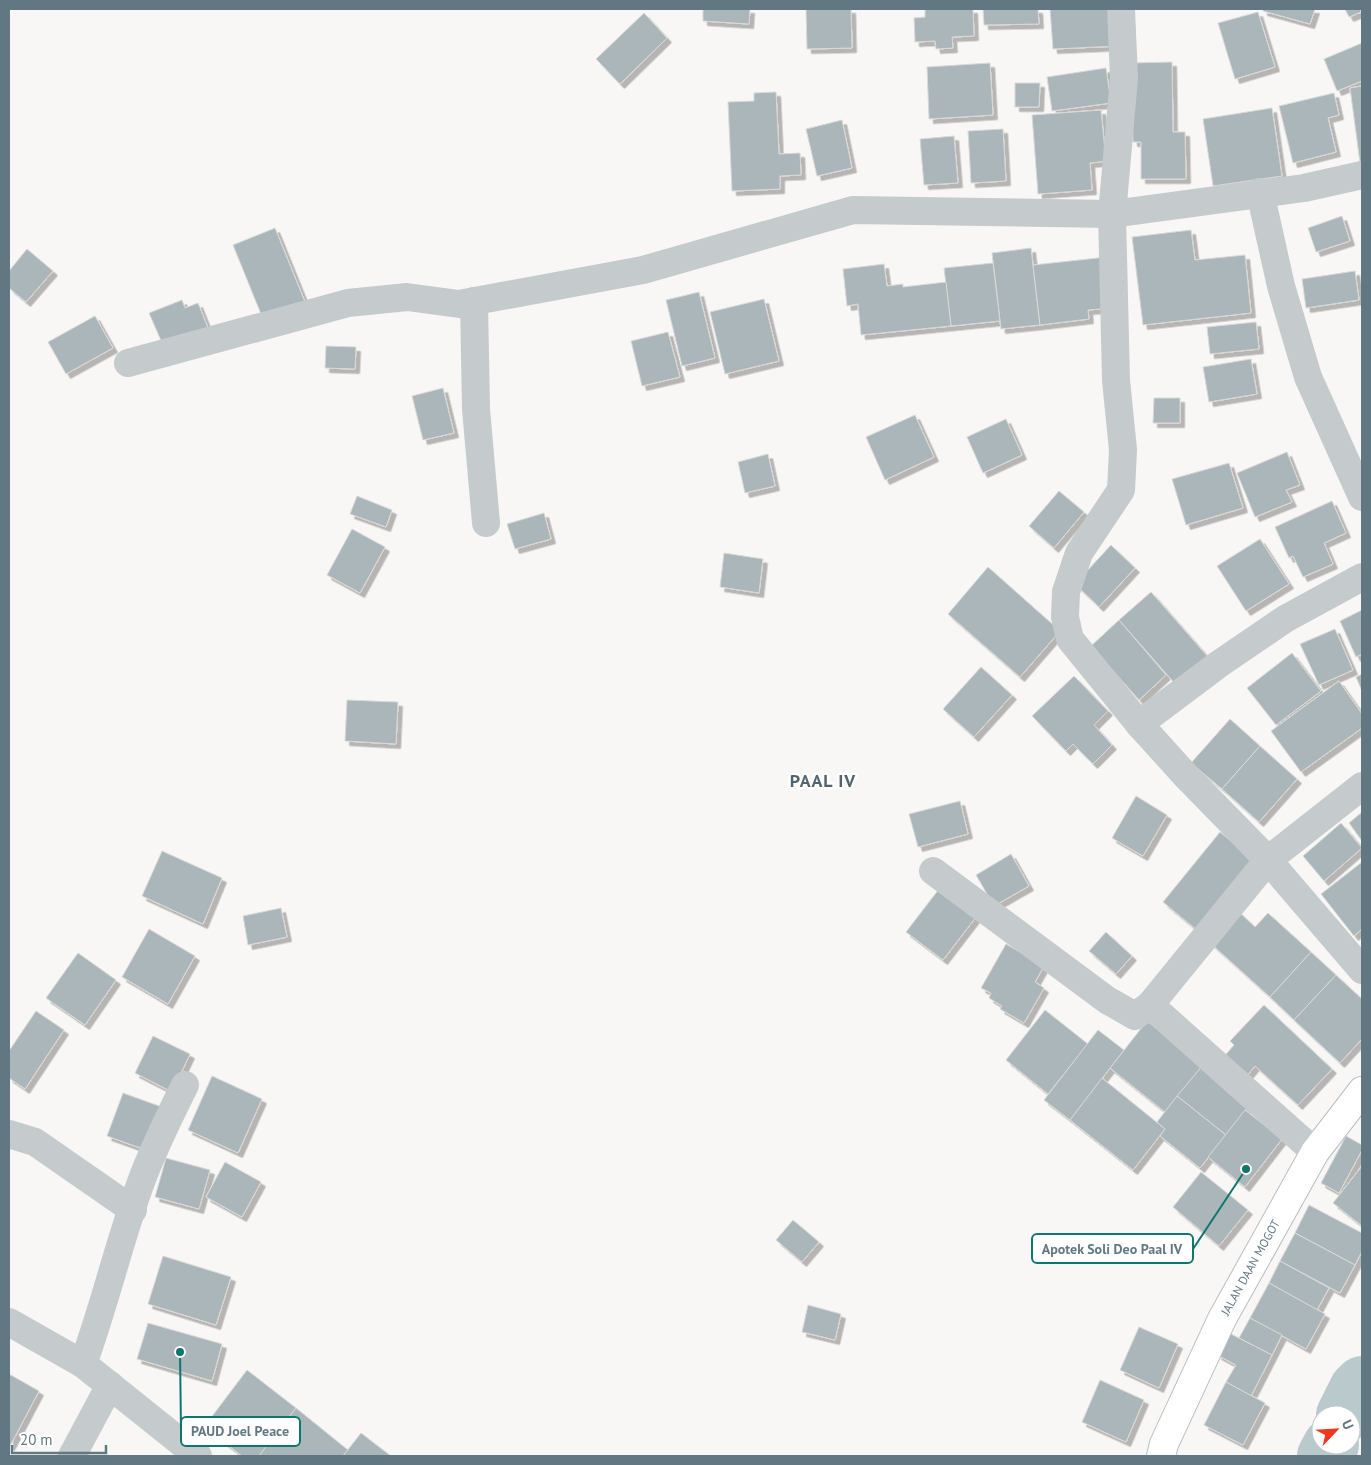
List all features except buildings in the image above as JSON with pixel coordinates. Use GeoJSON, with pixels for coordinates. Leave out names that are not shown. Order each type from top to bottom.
{"type":"FeatureCollection","features":[{"type":"Feature","properties":{"kind":"main road","name":"JALAN DAAN MOGOT"},"geometry":{"type":"LineString","coordinates":[[1161,1456],[1164,1444],[1222,1319],[1315,1152],[1362,1091]]}},
{"type":"Feature","properties":{"kind":"street"},"geometry":{"type":"LineString","coordinates":[[1121,9],[1124,78],[1112,214],[1116,380],[1123,450],[1121,490],[1079,553],[1066,592],[1065,616],[1070,639],[1139,724],[1187,777],[1268,860],[1362,970]]}},
{"type":"Feature","properties":{"kind":"street"},"geometry":{"type":"LineString","coordinates":[[128,363],[348,304],[407,297],[459,304],[643,270],[853,210],[1112,214],[1260,192],[1304,188],[1362,175]]}},
{"type":"Feature","properties":{"kind":"street"},"geometry":{"type":"LineString","coordinates":[[1260,192],[1281,286],[1308,377],[1362,497]]}},
{"type":"Feature","properties":{"kind":"street"},"geometry":{"type":"LineString","coordinates":[[474,301],[476,410],[486,522]]}},
{"type":"Feature","properties":{"kind":"street"},"geometry":{"type":"LineString","coordinates":[[1139,724],[1219,664],[1285,619],[1362,577]]}},
{"type":"Feature","properties":{"kind":"street"},"geometry":{"type":"LineString","coordinates":[[933,871],[1107,1000],[1135,1016],[1150,1005],[1268,860],[1362,786]]}},
{"type":"Feature","properties":{"kind":"street"},"geometry":{"type":"LineString","coordinates":[[1150,1005],[1315,1152]]}},
{"type":"Feature","properties":{"kind":"street"},"geometry":{"type":"LineString","coordinates":[[83,1364],[100,1319],[133,1210],[160,1134],[185,1085]]}},
{"type":"Feature","properties":{"kind":"street"},"geometry":{"type":"LineString","coordinates":[[9,1134],[35,1142],[133,1210]]}},
{"type":"Feature","properties":{"kind":"street"},"geometry":{"type":"LineString","coordinates":[[9,1322],[83,1364],[198,1456]]}},
{"type":"Feature","properties":{"kind":"street"},"geometry":{"type":"LineString","coordinates":[[72,1456],[110,1385]]}},
{"type":"Feature","properties":{"kind":"waterway"},"geometry":{"type":"LineString","coordinates":[[1349,1405],[1357,1389],[1362,1384]]}},
{"type":"Feature","properties":{"kind":"place","name":"Apotek Soli Deo Paal IV"},"geometry":{"type":"Point","coordinates":[1246,1169]}},
{"type":"Feature","properties":{"kind":"place","name":"PAUD Joel Peace"},"geometry":{"type":"Point","coordinates":[180,1352]}},
{"type":"Feature","properties":{"kind":"district","name":"PAAL IV"},"geometry":{"type":"Point","coordinates":[823,781]}}]}
